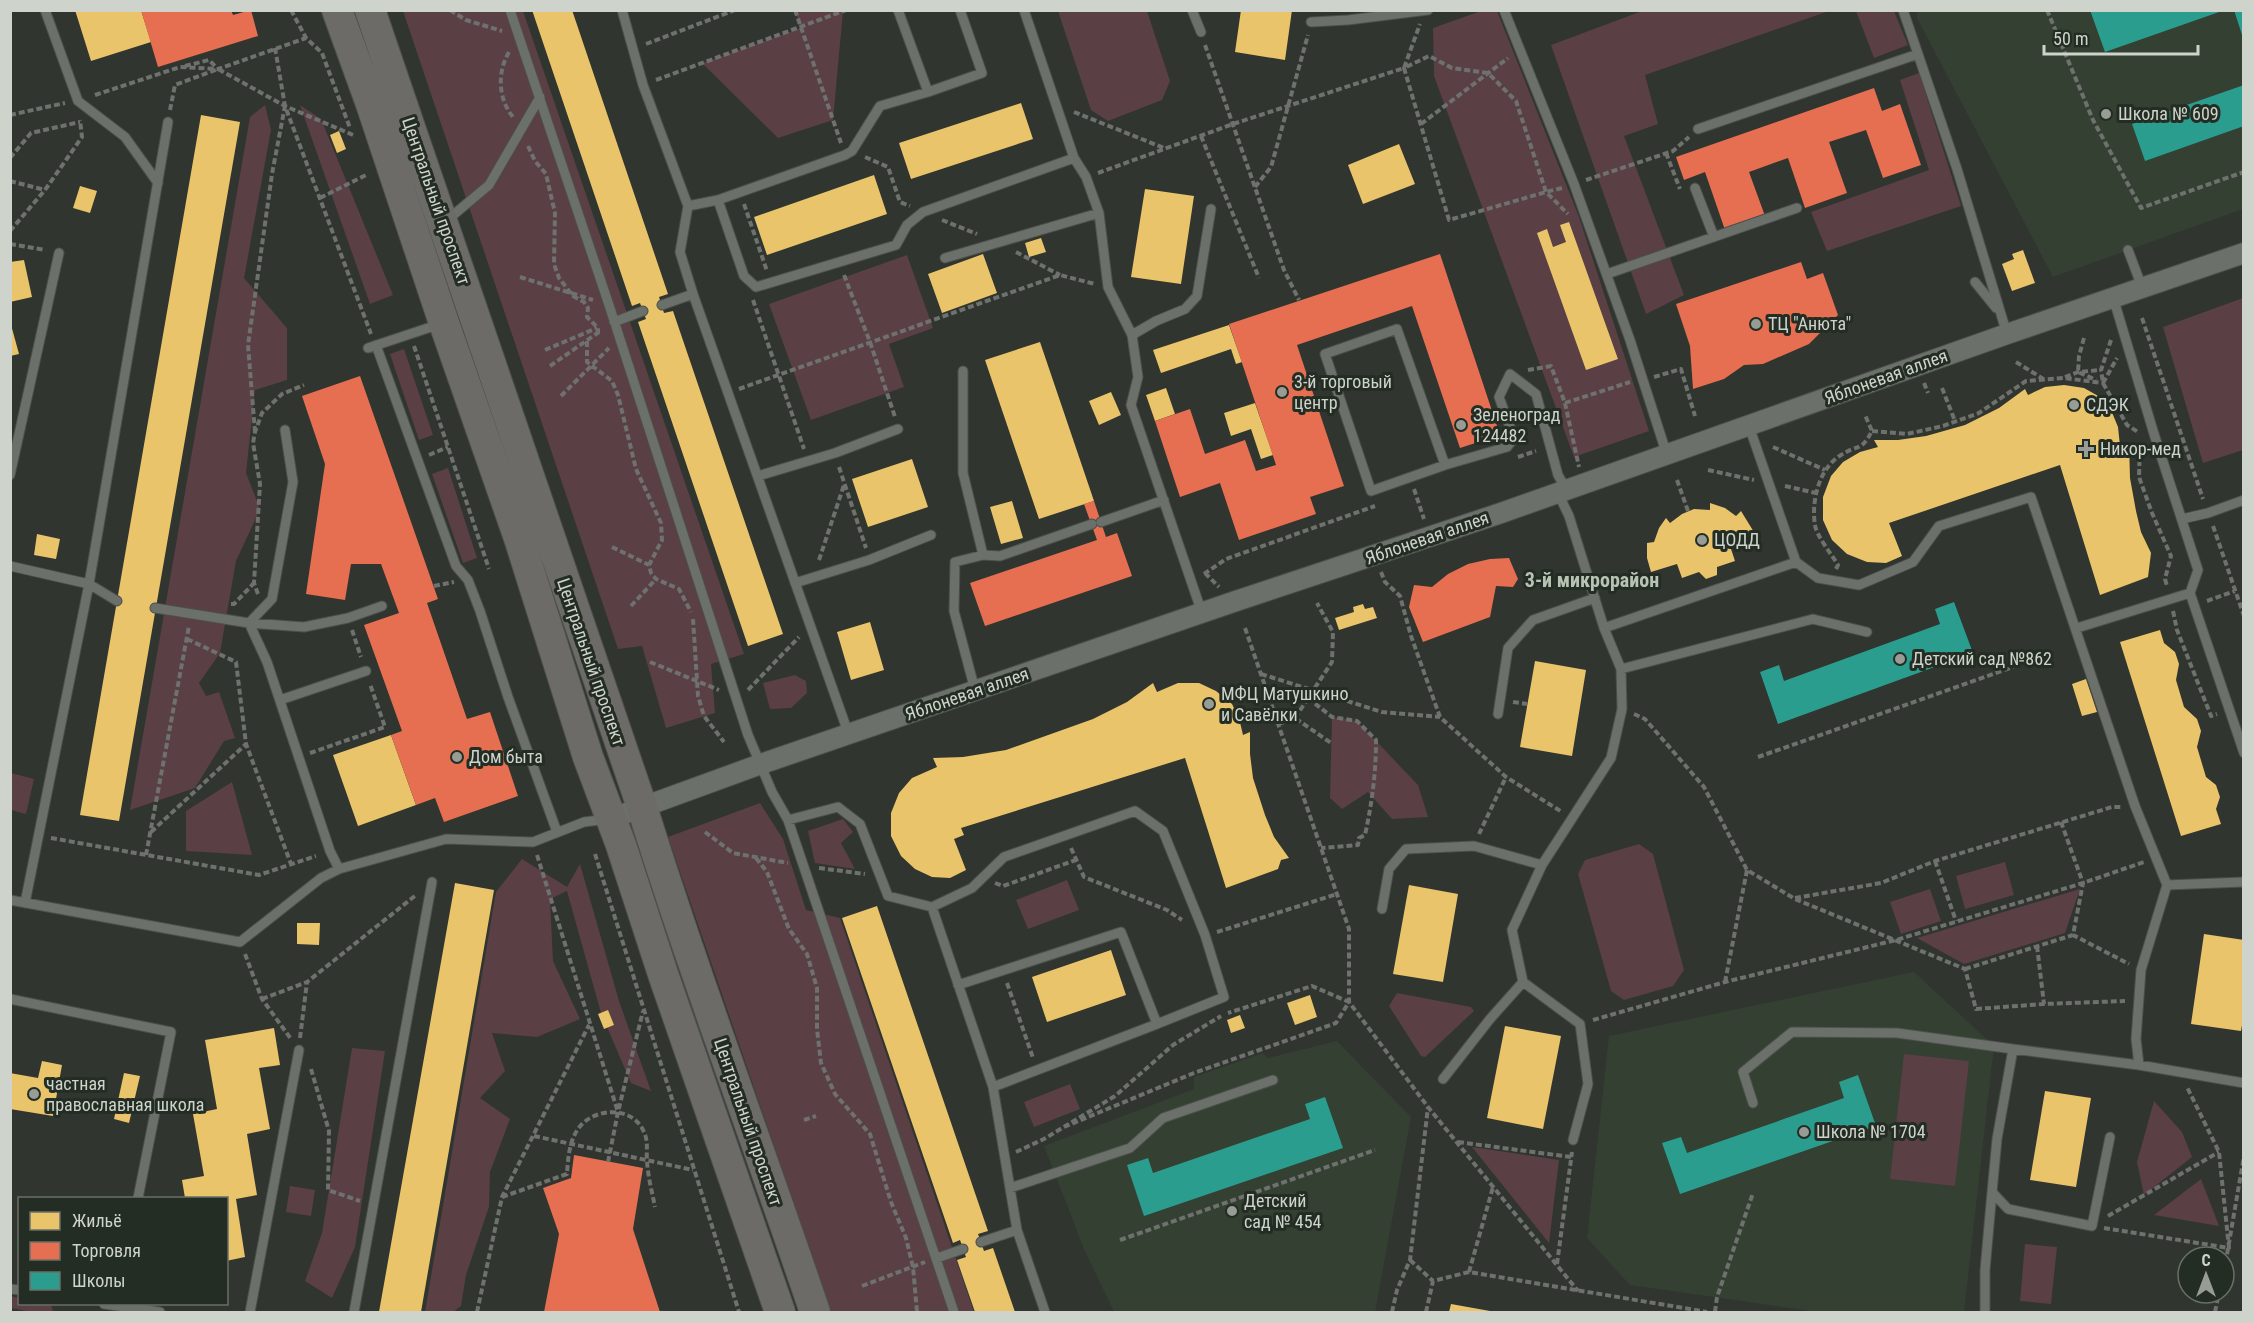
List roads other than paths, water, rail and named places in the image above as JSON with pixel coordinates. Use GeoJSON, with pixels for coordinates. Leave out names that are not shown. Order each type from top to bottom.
{"type":"FeatureCollection","features":[{"type":"Feature","properties":{"kind":"main road","name":"Центральный проспект"},"geometry":{"type":"LineString","coordinates":[[338,10],[372,104],[444,323],[533,535],[642,807],[660,869],[815,1312]]}},
{"type":"Feature","properties":{"kind":"main road","name":"Центральный проспект"},"geometry":{"type":"LineString","coordinates":[[370,10],[444,223],[533,535],[588,757],[621,844],[780,1312]]}},
{"type":"Feature","properties":{"kind":"main road"},"geometry":{"type":"LineString","coordinates":[[677,1012],[679,996],[691,991],[706,1002]]}},
{"type":"Feature","properties":{"kind":"street","name":"Яблоневая аллея"},"geometry":{"type":"LineString","coordinates":[[610,819],[761,764],[1375,556],[2244,253]]}},
{"type":"Feature","properties":{"kind":"lane"},"geometry":{"type":"LineString","coordinates":[[45,10],[78,101],[125,137],[158,183]]}},
{"type":"Feature","properties":{"kind":"lane"},"geometry":{"type":"LineString","coordinates":[[510,10],[609,305],[748,735],[772,792],[788,820],[954,1312]]}},
{"type":"Feature","properties":{"kind":"lane"},"geometry":{"type":"LineString","coordinates":[[622,10],[643,85],[688,206],[680,252],[693,294],[849,735]]}},
{"type":"Feature","properties":{"kind":"lane"},"geometry":{"type":"LineString","coordinates":[[898,10],[928,92]]}},
{"type":"Feature","properties":{"kind":"lane"},"geometry":{"type":"LineString","coordinates":[[688,206],[717,200],[848,153],[880,106],[982,73],[960,10]]}},
{"type":"Feature","properties":{"kind":"lane"},"geometry":{"type":"LineString","coordinates":[[1024,10],[1074,158],[1086,177],[1099,213],[1108,287],[1132,335],[1138,377],[1131,405],[1202,613]]}},
{"type":"Feature","properties":{"kind":"lane"},"geometry":{"type":"LineString","coordinates":[[1192,10],[1201,33]]}},
{"type":"Feature","properties":{"kind":"lane"},"geometry":{"type":"LineString","coordinates":[[1504,10],[1574,184],[1607,274],[1667,454]]}},
{"type":"Feature","properties":{"kind":"lane"},"geometry":{"type":"LineString","coordinates":[[1903,10],[1957,169],[2007,334]]}},
{"type":"Feature","properties":{"kind":"lane"},"geometry":{"type":"LineString","coordinates":[[1311,22],[1427,11]]}},
{"type":"Feature","properties":{"kind":"lane"},"geometry":{"type":"LineString","coordinates":[[1698,129],[1918,54]]}},
{"type":"Feature","properties":{"kind":"lane"},"geometry":{"type":"LineString","coordinates":[[444,223],[489,185],[540,97]]}},
{"type":"Feature","properties":{"kind":"lane"},"geometry":{"type":"LineString","coordinates":[[25,903],[89,584],[168,122]]}},
{"type":"Feature","properties":{"kind":"lane"},"geometry":{"type":"LineString","coordinates":[[717,200],[744,276],[756,287],[897,245],[907,225],[923,212],[1074,158]]}},
{"type":"Feature","properties":{"kind":"lane"},"geometry":{"type":"LineString","coordinates":[[1695,188],[1714,237]]}},
{"type":"Feature","properties":{"kind":"lane"},"geometry":{"type":"LineString","coordinates":[[1132,335],[1156,321],[1185,309],[1197,296],[1211,208]]}},
{"type":"Feature","properties":{"kind":"lane"},"geometry":{"type":"LineString","coordinates":[[1607,274],[1797,208]]}},
{"type":"Feature","properties":{"kind":"lane"},"geometry":{"type":"LineString","coordinates":[[945,258],[1099,213]]}},
{"type":"Feature","properties":{"kind":"lane"},"geometry":{"type":"LineString","coordinates":[[2128,250],[2142,287]]}},
{"type":"Feature","properties":{"kind":"lane"},"geometry":{"type":"LineString","coordinates":[[10,475],[59,253]]}},
{"type":"Feature","properties":{"kind":"lane"},"geometry":{"type":"LineString","coordinates":[[1976,282],[2000,312]]}},
{"type":"Feature","properties":{"kind":"lane"},"geometry":{"type":"LineString","coordinates":[[662,305],[693,294]]}},
{"type":"Feature","properties":{"kind":"lane"},"geometry":{"type":"LineString","coordinates":[[2113,297],[2198,570],[2190,593],[2244,753]]}},
{"type":"Feature","properties":{"kind":"lane"},"geometry":{"type":"LineString","coordinates":[[614,322],[643,311]]}},
{"type":"Feature","properties":{"kind":"lane"},"geometry":{"type":"LineString","coordinates":[[444,323],[372,347],[456,566],[468,580],[480,611],[508,697],[557,832]]}},
{"type":"Feature","properties":{"kind":"lane"},"geometry":{"type":"LineString","coordinates":[[1445,465],[1397,329],[1325,354],[1371,491],[1445,465],[1507,447],[1514,438],[1499,397],[1510,374],[1536,394],[1569,516],[1604,628],[1621,669],[1622,710],[1611,758],[1542,865],[1512,930],[1523,982],[1580,1024],[1588,1084],[1573,1140]]}},
{"type":"Feature","properties":{"kind":"lane"},"geometry":{"type":"LineString","coordinates":[[963,371],[963,473],[983,555]]}},
{"type":"Feature","properties":{"kind":"lane"},"geometry":{"type":"LineString","coordinates":[[1749,426],[1796,562],[1818,578],[1859,585],[1913,562],[1939,526],[2031,497],[2077,628],[2135,806],[2167,885],[2141,970],[2136,1039],[2139,1065]]}},
{"type":"Feature","properties":{"kind":"lane"},"geometry":{"type":"LineString","coordinates":[[758,476],[834,453],[898,429]]}},
{"type":"Feature","properties":{"kind":"lane"},"geometry":{"type":"LineString","coordinates":[[249,623],[272,599],[292,482],[285,430]]}},
{"type":"Feature","properties":{"kind":"lane"},"geometry":{"type":"LineString","coordinates":[[975,691],[954,611],[955,562],[983,555],[1000,556],[1164,500]]}},
{"type":"Feature","properties":{"kind":"lane"},"geometry":{"type":"LineString","coordinates":[[2182,519],[2208,513],[2244,500]]}},
{"type":"Feature","properties":{"kind":"lane"},"geometry":{"type":"LineString","coordinates":[[795,583],[869,560],[932,535]]}},
{"type":"Feature","properties":{"kind":"lane"},"geometry":{"type":"LineString","coordinates":[[1604,628],[1796,562]]}},
{"type":"Feature","properties":{"kind":"lane"},"geometry":{"type":"LineString","coordinates":[[10,566],[89,584],[117,601]]}},
{"type":"Feature","properties":{"kind":"lane"},"geometry":{"type":"LineString","coordinates":[[2077,628],[2190,593]]}},
{"type":"Feature","properties":{"kind":"lane"},"geometry":{"type":"LineString","coordinates":[[1498,714],[1508,648],[1533,620],[1595,597]]}},
{"type":"Feature","properties":{"kind":"lane"},"geometry":{"type":"LineString","coordinates":[[155,608],[249,623],[304,627],[348,618],[382,606]]}},
{"type":"Feature","properties":{"kind":"lane"},"geometry":{"type":"LineString","coordinates":[[1621,669],[1813,619],[1867,632]]}},
{"type":"Feature","properties":{"kind":"lane"},"geometry":{"type":"LineString","coordinates":[[249,623],[267,662],[330,851],[339,869]]}},
{"type":"Feature","properties":{"kind":"lane"},"geometry":{"type":"LineString","coordinates":[[280,700],[366,670]]}},
{"type":"Feature","properties":{"kind":"lane"},"geometry":{"type":"LineString","coordinates":[[788,820],[838,807],[860,824],[888,896],[932,907],[972,888],[1004,857],[1135,812],[1163,831],[1205,936],[1224,997],[993,1087]]}},
{"type":"Feature","properties":{"kind":"lane"},"geometry":{"type":"LineString","coordinates":[[10,900],[240,942],[321,878],[339,869],[446,839],[533,842],[584,822],[610,819]]}},
{"type":"Feature","properties":{"kind":"lane"},"geometry":{"type":"LineString","coordinates":[[1382,909],[1389,869],[1406,849],[1474,846],[1542,865]]}},
{"type":"Feature","properties":{"kind":"lane"},"geometry":{"type":"LineString","coordinates":[[354,1312],[432,882]]}},
{"type":"Feature","properties":{"kind":"lane"},"geometry":{"type":"LineString","coordinates":[[2167,885],[2244,882]]}},
{"type":"Feature","properties":{"kind":"lane"},"geometry":{"type":"LineString","coordinates":[[932,907],[993,1087],[1017,1230],[1045,1312]]}},
{"type":"Feature","properties":{"kind":"lane"},"geometry":{"type":"LineString","coordinates":[[958,985],[1121,932],[1157,1024]]}},
{"type":"Feature","properties":{"kind":"lane"},"geometry":{"type":"LineString","coordinates":[[1443,1079],[1490,1018],[1523,982]]}},
{"type":"Feature","properties":{"kind":"lane"},"geometry":{"type":"LineString","coordinates":[[10,999],[171,1032],[138,1197]]}},
{"type":"Feature","properties":{"kind":"lane"},"geometry":{"type":"LineString","coordinates":[[1753,1103],[1743,1072],[1792,1032],[1897,1033],[2139,1065],[2244,1083]]}},
{"type":"Feature","properties":{"kind":"lane"},"geometry":{"type":"LineString","coordinates":[[1984,1312],[1985,1270],[1997,1139],[2013,1048]]}},
{"type":"Feature","properties":{"kind":"lane"},"geometry":{"type":"LineString","coordinates":[[250,1312],[299,1050]]}},
{"type":"Feature","properties":{"kind":"lane"},"geometry":{"type":"LineString","coordinates":[[1010,1188],[1130,1148],[1163,1118],[1273,1080]]}},
{"type":"Feature","properties":{"kind":"lane"},"geometry":{"type":"LineString","coordinates":[[1992,1192],[2008,1209],[2092,1226],[2110,1137]]}},
{"type":"Feature","properties":{"kind":"lane"},"geometry":{"type":"LineString","coordinates":[[981,1242],[1017,1230]]}},
{"type":"Feature","properties":{"kind":"lane"},"geometry":{"type":"LineString","coordinates":[[937,1258],[963,1249]]}},
{"type":"Feature","properties":{"kind":"lane"},"geometry":{"type":"LineString","coordinates":[[121,1305],[156,1312]]}},
{"type":"Feature","properties":{"kind":"place","name":"Школа № 609"},"geometry":{"type":"Point","coordinates":[2106,114]}},
{"type":"Feature","properties":{"kind":"place","name":"ТЦ \"Анюта\""},"geometry":{"type":"Point","coordinates":[1756,324]}},
{"type":"Feature","properties":{"kind":"place","name":"3-й торговый центр"},"geometry":{"type":"Point","coordinates":[1282,392]}},
{"type":"Feature","properties":{"kind":"place","name":"СДЭК"},"geometry":{"type":"Point","coordinates":[2074,405]}},
{"type":"Feature","properties":{"kind":"place","name":"Зеленоград 124482"},"geometry":{"type":"Point","coordinates":[1461,425]}},
{"type":"Feature","properties":{"kind":"place","name":"Никор-мед"},"geometry":{"type":"Point","coordinates":[2086,449]}},
{"type":"Feature","properties":{"kind":"place","name":"ЦОДД"},"geometry":{"type":"Point","coordinates":[1702,540]}},
{"type":"Feature","properties":{"kind":"place","name":"Детский сад №862"},"geometry":{"type":"Point","coordinates":[1900,659]}},
{"type":"Feature","properties":{"kind":"place","name":"МФЦ Матушкино и Савёлки"},"geometry":{"type":"Point","coordinates":[1209,704]}},
{"type":"Feature","properties":{"kind":"place","name":"Дом быта"},"geometry":{"type":"Point","coordinates":[457,757]}},
{"type":"Feature","properties":{"kind":"place","name":"частная православная школа"},"geometry":{"type":"Point","coordinates":[34,1094]}},
{"type":"Feature","properties":{"kind":"place","name":"Школа № 1704"},"geometry":{"type":"Point","coordinates":[1804,1132]}},
{"type":"Feature","properties":{"kind":"place","name":"Детский сад № 454"},"geometry":{"type":"Point","coordinates":[1232,1211]}},
{"type":"Feature","properties":{"kind":"district","name":"3-й микрорайон"},"geometry":{"type":"Point","coordinates":[1592,580]}}]}
